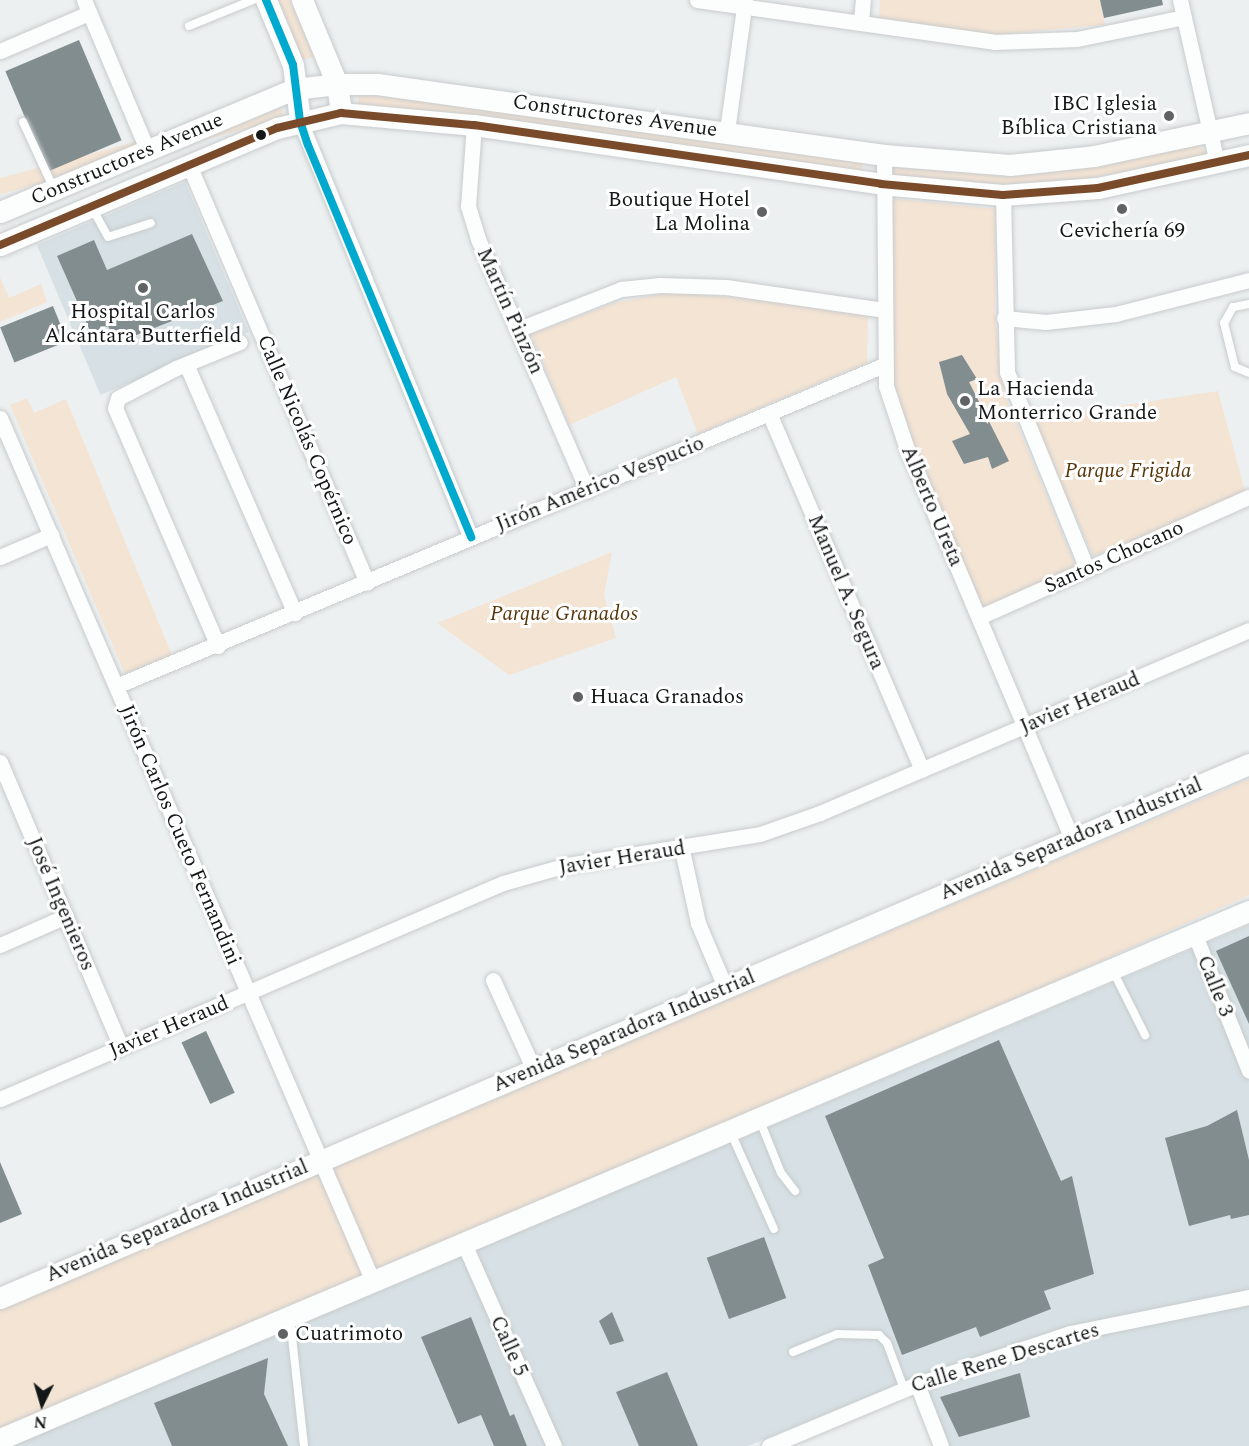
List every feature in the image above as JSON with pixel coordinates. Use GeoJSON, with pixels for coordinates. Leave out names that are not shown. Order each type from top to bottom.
{"type":"FeatureCollection","features":[{"type":"Feature","properties":{"kind":"street"},"geometry":{"type":"LineString","coordinates":[[266,0],[294,64],[294,89],[300,121],[471,537]]}},
{"type":"Feature","properties":{"kind":"street"},"geometry":{"type":"LineString","coordinates":[[302,0],[337,84],[341,113]]}},
{"type":"Feature","properties":{"kind":"street"},"geometry":{"type":"LineString","coordinates":[[697,0],[745,3],[861,21],[935,36],[1039,42],[1184,17]]}},
{"type":"Feature","properties":{"kind":"street"},"geometry":{"type":"LineString","coordinates":[[861,21],[863,0]]}},
{"type":"Feature","properties":{"kind":"street"},"geometry":{"type":"LineString","coordinates":[[1180,0],[1217,162]]}},
{"type":"Feature","properties":{"kind":"street"},"geometry":{"type":"LineString","coordinates":[[727,130],[745,3]]}},
{"type":"Feature","properties":{"kind":"street"},"geometry":{"type":"LineString","coordinates":[[0,51],[87,7],[147,149]]}},
{"type":"Feature","properties":{"kind":"street","name":"Constructores Avenue"},"geometry":{"type":"LineString","coordinates":[[0,212],[294,89],[337,84],[377,84],[727,130],[884,155],[1010,165],[1094,156],[1249,123]]}},
{"type":"Feature","properties":{"kind":"street","name":"Constructores Avenue"},"geometry":{"type":"LineString","coordinates":[[0,245],[300,121],[341,113],[474,125],[881,183],[1003,195],[1098,188],[1249,155]]}},
{"type":"Feature","properties":{"kind":"street","name":"Martín Pinzón"},"geometry":{"type":"LineString","coordinates":[[474,125],[468,206],[478,239],[587,490]]}},
{"type":"Feature","properties":{"kind":"street","name":"Alberto Ureta"},"geometry":{"type":"LineString","coordinates":[[884,155],[881,183],[886,386],[906,446],[1072,839]]}},
{"type":"Feature","properties":{"kind":"street","name":"Calle Nicolás Copérnico"},"geometry":{"type":"LineString","coordinates":[[189,165],[367,583]]}},
{"type":"Feature","properties":{"kind":"street"},"geometry":{"type":"LineString","coordinates":[[1003,195],[1007,372],[1020,412],[1087,569]]}},
{"type":"Feature","properties":{"kind":"street"},"geometry":{"type":"LineString","coordinates":[[1004,318],[1046,322],[1116,314],[1249,280]]}},
{"type":"Feature","properties":{"kind":"street"},"geometry":{"type":"LineString","coordinates":[[519,329],[621,289],[660,285],[726,287],[883,310]]}},
{"type":"Feature","properties":{"kind":"street"},"geometry":{"type":"LineString","coordinates":[[218,646],[115,408],[118,398],[186,364],[240,342]]}},
{"type":"Feature","properties":{"kind":"street"},"geometry":{"type":"LineString","coordinates":[[186,364],[295,613]]}},
{"type":"Feature","properties":{"kind":"street","name":"Jirón Américo Vespucio"},"geometry":{"type":"LineString","coordinates":[[116,686],[218,646],[471,537],[884,365]]}},
{"type":"Feature","properties":{"kind":"street","name":"Manuel A. Segura"},"geometry":{"type":"LineString","coordinates":[[770,414],[922,770]]}},
{"type":"Feature","properties":{"kind":"street","name":"Jirón Carlos Cueto Fernandini"},"geometry":{"type":"LineString","coordinates":[[0,418],[374,1284]]}},
{"type":"Feature","properties":{"kind":"street","name":"Santos Chocano"},"geometry":{"type":"LineString","coordinates":[[979,617],[1249,497]]}},
{"type":"Feature","properties":{"kind":"street"},"geometry":{"type":"LineString","coordinates":[[0,557],[51,535]]}},
{"type":"Feature","properties":{"kind":"street","name":"Javier Heraud"},"geometry":{"type":"LineString","coordinates":[[0,1099],[503,883],[567,865],[682,850],[760,834],[922,770],[1249,630]]}},
{"type":"Feature","properties":{"kind":"street","name":"José Ingenieros"},"geometry":{"type":"LineString","coordinates":[[0,762],[5,789],[66,916],[122,1047]]}},
{"type":"Feature","properties":{"kind":"street","name":"Avenida Separadora Industrial"},"geometry":{"type":"LineString","coordinates":[[0,1298],[320,1159],[534,1070],[1249,764]]}},
{"type":"Feature","properties":{"kind":"street"},"geometry":{"type":"LineString","coordinates":[[682,850],[698,923],[726,987]]}},
{"type":"Feature","properties":{"kind":"street"},"geometry":{"type":"LineString","coordinates":[[0,1439],[465,1246],[1249,911]]}},
{"type":"Feature","properties":{"kind":"street"},"geometry":{"type":"LineString","coordinates":[[0,945],[66,916]]}},
{"type":"Feature","properties":{"kind":"street","name":"Calle 3"},"geometry":{"type":"LineString","coordinates":[[1195,935],[1249,1071]]}},
{"type":"Feature","properties":{"kind":"street"},"geometry":{"type":"LineString","coordinates":[[494,980],[534,1070]]}},
{"type":"Feature","properties":{"kind":"street","name":"Calle 5"},"geometry":{"type":"LineString","coordinates":[[465,1246],[554,1446]]}},
{"type":"Feature","properties":{"kind":"street","name":"Calle Rene Descartes"},"geometry":{"type":"LineString","coordinates":[[769,1446],[911,1386],[1070,1333],[1249,1297]]}},
{"type":"Feature","properties":{"kind":"street"},"geometry":{"type":"LineString","coordinates":[[911,1386],[941,1446]]}},
{"type":"Feature","properties":{"kind":"lane"},"geometry":{"type":"LineString","coordinates":[[189,26],[253,0]]}},
{"type":"Feature","properties":{"kind":"lane"},"geometry":{"type":"LineString","coordinates":[[23,122],[54,189]]}},
{"type":"Feature","properties":{"kind":"lane"},"geometry":{"type":"LineString","coordinates":[[91,207],[108,237],[151,223]]}},
{"type":"Feature","properties":{"kind":"lane"},"geometry":{"type":"LineString","coordinates":[[1249,304],[1233,307],[1224,323],[1235,367],[1249,373]]}},
{"type":"Feature","properties":{"kind":"lane"},"geometry":{"type":"LineString","coordinates":[[1113,970],[1145,1035]]}},
{"type":"Feature","properties":{"kind":"lane"},"geometry":{"type":"LineString","coordinates":[[760,1121],[781,1173],[795,1191]]}},
{"type":"Feature","properties":{"kind":"lane"},"geometry":{"type":"LineString","coordinates":[[731,1133],[774,1229]]}},
{"type":"Feature","properties":{"kind":"lane"},"geometry":{"type":"LineString","coordinates":[[290,1319],[304,1446]]}},
{"type":"Feature","properties":{"kind":"lane"},"geometry":{"type":"LineString","coordinates":[[794,1352],[837,1334],[879,1335],[887,1343],[911,1386]]}},
{"type":"Feature","properties":{"kind":"shaded area","name":"Hospital Carlos Alcántara Butterfield"},"geometry":{"type":"Polygon","coordinates":[[[185,182],[249,332],[100,395],[37,245],[185,182]]]}},
{"type":"Feature","properties":{"kind":"shaded area"},"geometry":{"type":"Polygon","coordinates":[[[1249,925],[1249,1446],[945,1446],[916,1377],[748,1446],[10,1446],[1249,925]]]}},
{"type":"Feature","properties":{"kind":"green space"},"geometry":{"type":"Polygon","coordinates":[[[268,0],[290,0],[314,57],[295,62],[268,0]]]}},
{"type":"Feature","properties":{"kind":"green space"},"geometry":{"type":"Polygon","coordinates":[[[880,0],[1100,0],[1105,25],[991,35],[879,19],[880,0]]]}},
{"type":"Feature","properties":{"kind":"green space"},"geometry":{"type":"Polygon","coordinates":[[[360,90],[863,161],[861,179],[357,108],[360,90]]]}},
{"type":"Feature","properties":{"kind":"green space"},"geometry":{"type":"Polygon","coordinates":[[[280,103],[284,118],[0,195],[0,178],[280,103]]]}},
{"type":"Feature","properties":{"kind":"green space"},"geometry":{"type":"Polygon","coordinates":[[[1195,143],[1205,152],[1202,159],[1058,183],[1002,186],[891,176],[891,163],[1195,143]]]}},
{"type":"Feature","properties":{"kind":"green space"},"geometry":{"type":"Polygon","coordinates":[[[889,198],[996,209],[995,313],[1004,393],[1076,567],[983,608],[913,446],[892,379],[889,198]]]}},
{"type":"Feature","properties":{"kind":"green space"},"geometry":{"type":"Polygon","coordinates":[[[0,277],[9,298],[41,284],[47,302],[0,322],[0,277]]]}},
{"type":"Feature","properties":{"kind":"green space"},"geometry":{"type":"Polygon","coordinates":[[[666,293],[751,298],[868,315],[867,363],[698,434],[676,377],[569,425],[531,334],[614,303],[666,293]]]}},
{"type":"Feature","properties":{"kind":"green space","name":"Parque Frigida"},"geometry":{"type":"Polygon","coordinates":[[[1218,391],[1246,495],[1093,556],[1033,419],[1218,391]]]}},
{"type":"Feature","properties":{"kind":"green space"},"geometry":{"type":"Polygon","coordinates":[[[27,398],[34,413],[66,399],[172,655],[125,674],[10,405],[27,398]]]}},
{"type":"Feature","properties":{"kind":"green space","name":"Parque Granados"},"geometry":{"type":"Polygon","coordinates":[[[612,552],[604,595],[616,638],[509,675],[437,623],[612,552]]]}},
{"type":"Feature","properties":{"kind":"green space"},"geometry":{"type":"Polygon","coordinates":[[[1249,779],[1249,895],[933,1036],[0,1431],[0,1308],[1249,779]]]}},
{"type":"Feature","properties":{"kind":"building"},"geometry":{"type":"Polygon","coordinates":[[[1100,0],[1162,0],[1163,5],[1104,18],[1100,0]]]}},
{"type":"Feature","properties":{"kind":"building"},"geometry":{"type":"Polygon","coordinates":[[[79,40],[122,140],[48,172],[5,71],[79,40]]]}},
{"type":"Feature","properties":{"kind":"building"},"geometry":{"type":"Polygon","coordinates":[[[192,234],[223,301],[116,343],[108,326],[91,333],[57,256],[94,240],[107,270],[192,234]]]}},
{"type":"Feature","properties":{"kind":"building"},"geometry":{"type":"Polygon","coordinates":[[[53,306],[67,341],[14,363],[0,327],[53,306]]]}},
{"type":"Feature","properties":{"kind":"building"},"geometry":{"type":"Polygon","coordinates":[[[962,355],[977,379],[969,382],[1009,461],[992,469],[988,457],[964,464],[952,441],[970,434],[947,394],[939,362],[962,355]]]}},
{"type":"Feature","properties":{"kind":"building"},"geometry":{"type":"Polygon","coordinates":[[[1249,936],[1249,1024],[1216,951],[1249,936]]]}},
{"type":"Feature","properties":{"kind":"building"},"geometry":{"type":"Polygon","coordinates":[[[206,1031],[235,1093],[210,1104],[182,1042],[206,1031]]]}},
{"type":"Feature","properties":{"kind":"building"},"geometry":{"type":"Polygon","coordinates":[[[999,1040],[1061,1181],[1072,1176],[1094,1274],[1044,1291],[1051,1309],[980,1337],[976,1327],[902,1355],[868,1265],[884,1258],[825,1116],[999,1040]]]}},
{"type":"Feature","properties":{"kind":"building"},"geometry":{"type":"Polygon","coordinates":[[[1237,1110],[1249,1160],[1249,1215],[1231,1219],[1230,1215],[1189,1226],[1165,1138],[1207,1126],[1237,1110]]]}},
{"type":"Feature","properties":{"kind":"building"},"geometry":{"type":"Polygon","coordinates":[[[0,1162],[22,1214],[0,1223],[0,1162]]]}},
{"type":"Feature","properties":{"kind":"building"},"geometry":{"type":"Polygon","coordinates":[[[764,1237],[786,1298],[729,1319],[707,1258],[764,1237]]]}},
{"type":"Feature","properties":{"kind":"building"},"geometry":{"type":"Polygon","coordinates":[[[612,1312],[624,1341],[610,1345],[599,1321],[612,1312]]]}},
{"type":"Feature","properties":{"kind":"building"},"geometry":{"type":"Polygon","coordinates":[[[471,1317],[510,1416],[514,1414],[527,1446],[494,1446],[481,1415],[458,1424],[421,1337],[471,1317]]]}},
{"type":"Feature","properties":{"kind":"building"},"geometry":{"type":"Polygon","coordinates":[[[268,1358],[264,1394],[288,1446],[172,1446],[154,1403],[268,1358]]]}},
{"type":"Feature","properties":{"kind":"building"},"geometry":{"type":"Polygon","coordinates":[[[667,1372],[698,1446],[639,1446],[616,1392],[667,1372]]]}},
{"type":"Feature","properties":{"kind":"building"},"geometry":{"type":"Polygon","coordinates":[[[1020,1373],[1030,1417],[959,1437],[940,1397],[1020,1373]]]}},
{"type":"Feature","properties":{"kind":"transit line","name":"69"},"geometry":{"type":"LineString","coordinates":[[266,0],[293,65],[300,121],[308,145],[471,537]]}},
{"type":"Feature","properties":{"kind":"transit line"},"geometry":{"type":"LineString","coordinates":[[0,245],[277,128],[341,113],[474,125],[881,184],[1003,195],[1098,188],[1249,155]]}},
{"type":"Feature","properties":{"kind":"place","name":"IBC Iglesia Bíblica Cristiana"},"geometry":{"type":"Point","coordinates":[1169,116]}},
{"type":"Feature","properties":{"kind":"place","name":"Cevichería 69"},"geometry":{"type":"Point","coordinates":[1122,209]}},
{"type":"Feature","properties":{"kind":"place","name":"Boutique Hotel La Molina"},"geometry":{"type":"Point","coordinates":[762,212]}},
{"type":"Feature","properties":{"kind":"place","name":"Hospital Carlos Alcántara Butterfield"},"geometry":{"type":"Point","coordinates":[143,288]}},
{"type":"Feature","properties":{"kind":"place","name":"La Hacienda Monterrico Grande"},"geometry":{"type":"Point","coordinates":[965,401]}},
{"type":"Feature","properties":{"kind":"place","name":"Huaca Granados"},"geometry":{"type":"Point","coordinates":[578,697]}},
{"type":"Feature","properties":{"kind":"place","name":"Cuatrimoto"},"geometry":{"type":"Point","coordinates":[283,1334]}}]}
